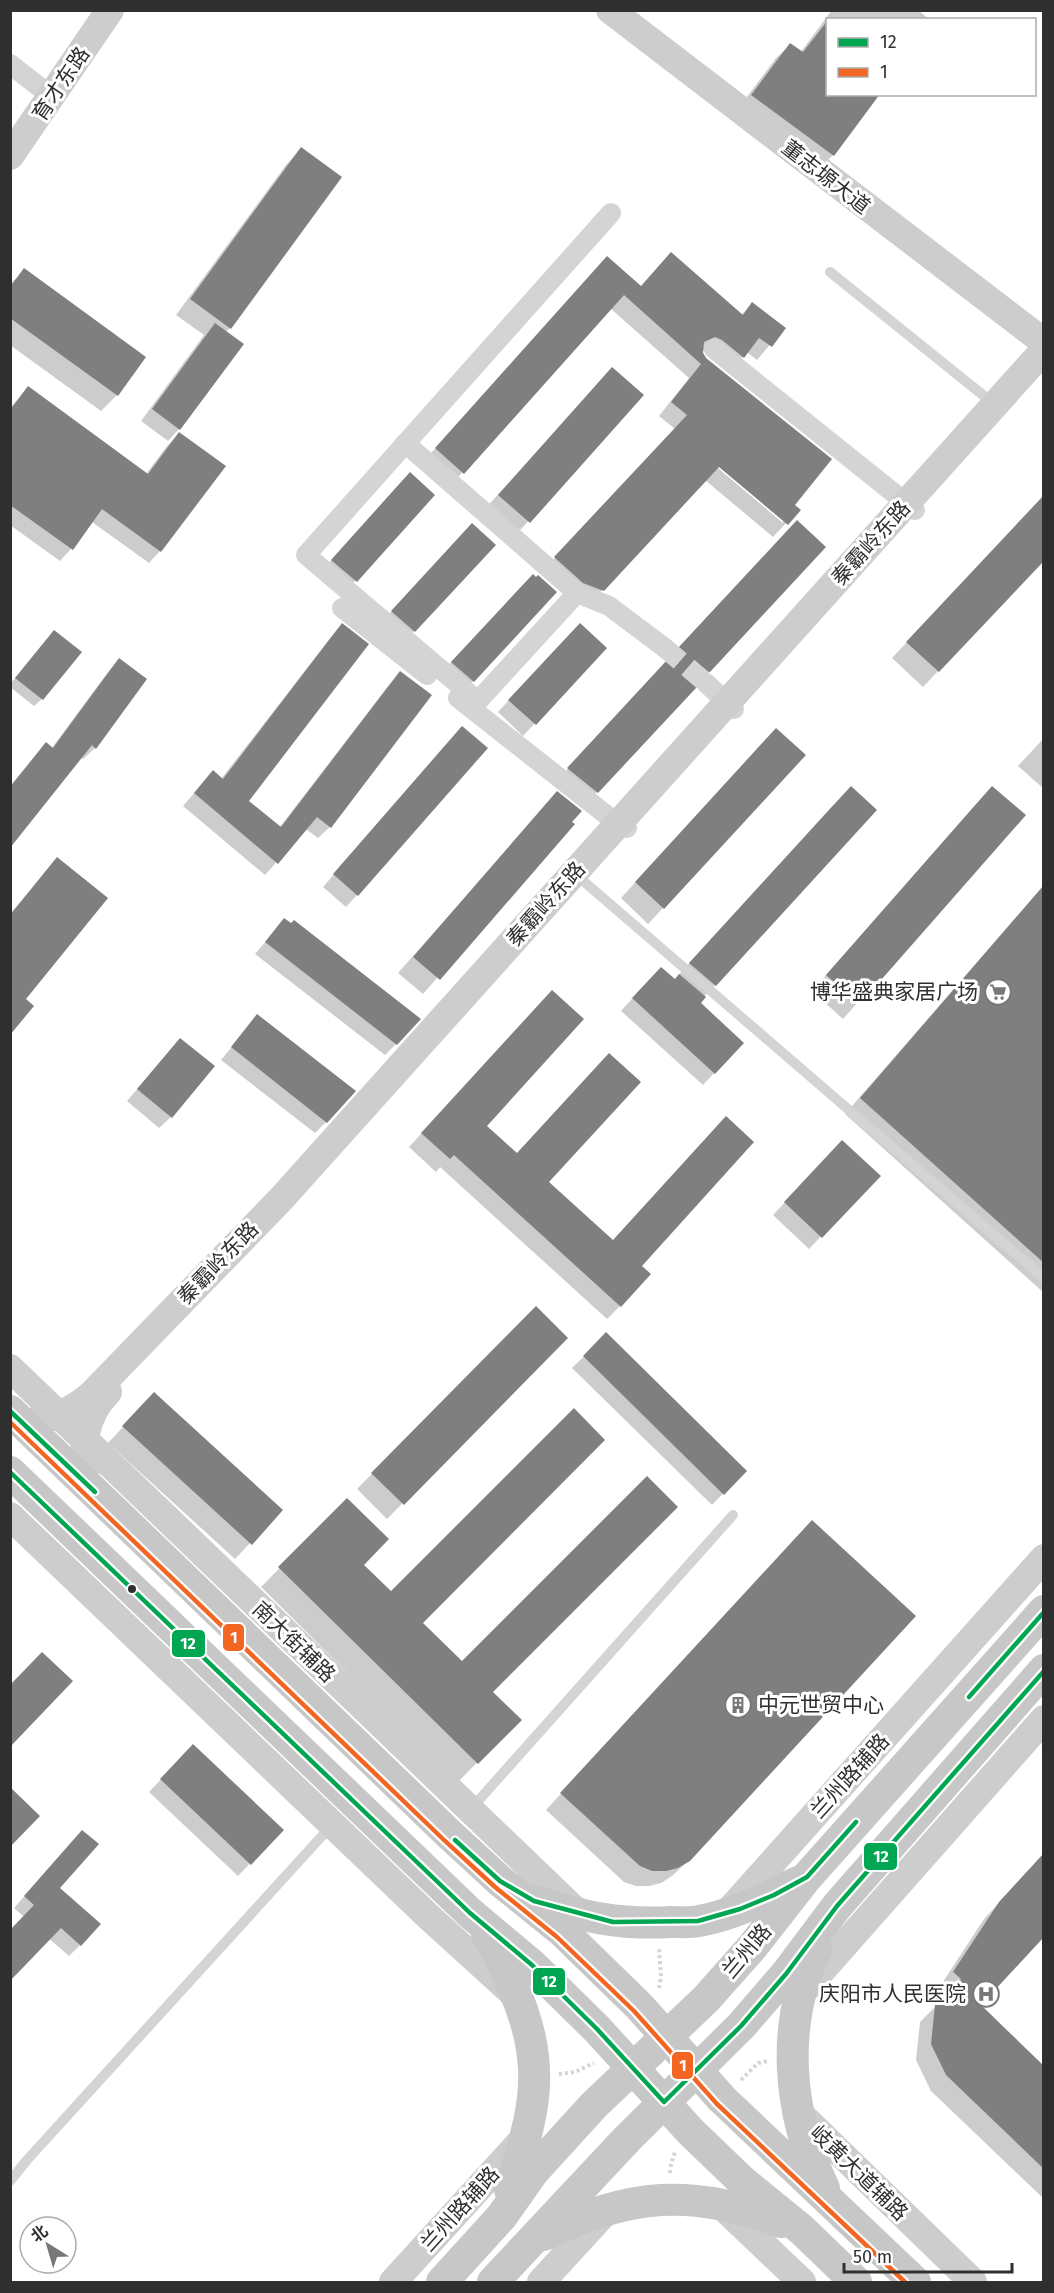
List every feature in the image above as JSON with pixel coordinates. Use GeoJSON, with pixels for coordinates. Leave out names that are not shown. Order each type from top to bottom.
{"type":"FeatureCollection","features":[{"type":"Feature","properties":{"kind":"main road"},"geometry":{"type":"LineString","coordinates":[[17,1417],[449,1834],[500,1881],[562,1931],[639,2006],[722,2099],[915,2283]]}},
{"type":"Feature","properties":{"kind":"main road"},"geometry":{"type":"LineString","coordinates":[[10,1472],[470,1913],[532,1965],[742,2181],[802,2230],[856,2283]]}},
{"type":"Feature","properties":{"kind":"main road","name":"兰州路"},"geometry":{"type":"LineString","coordinates":[[442,2283],[502,2216],[532,2172],[594,2105],[714,1990],[753,1946],[807,1877],[1044,1611]]}},
{"type":"Feature","properties":{"kind":"main road","name":"兰州路"},"geometry":{"type":"LineString","coordinates":[[493,2283],[664,2102],[741,2026],[786,1974],[837,1906],[1044,1670]]}},
{"type":"Feature","properties":{"kind":"main road"},"geometry":{"type":"LineString","coordinates":[[500,1881],[534,1900],[579,1914],[613,1922],[657,1923],[698,1921],[728,1912],[774,1895],[807,1877]]}},
{"type":"Feature","properties":{"kind":"main road"},"geometry":{"type":"LineString","coordinates":[[830,2200],[815,2171],[798,2112],[792,2054],[800,1995],[813,1956],[837,1906]]}},
{"type":"Feature","properties":{"kind":"main road"},"geometry":{"type":"LineString","coordinates":[[470,1913],[491,1940],[517,1997],[531,2039],[536,2076],[533,2108],[502,2216]]}},
{"type":"Feature","properties":{"kind":"main road"},"geometry":{"type":"LineString","coordinates":[[529,2243],[581,2218],[608,2209],[640,2201],[669,2198],[719,2203],[802,2230]]}},
{"type":"Feature","properties":{"kind":"street","name":"育才东路"},"geometry":{"type":"LineString","coordinates":[[10,133],[94,10]]}},
{"type":"Feature","properties":{"kind":"street","name":"育才东路"},"geometry":{"type":"LineString","coordinates":[[10,156],[110,10]]}},
{"type":"Feature","properties":{"kind":"street","name":"董志塬大道"},"geometry":{"type":"LineString","coordinates":[[610,10],[1044,342]]}},
{"type":"Feature","properties":{"kind":"street","name":"董志塬大道"},"geometry":{"type":"LineString","coordinates":[[630,10],[1044,328]]}},
{"type":"Feature","properties":{"kind":"street"},"geometry":{"type":"LineString","coordinates":[[10,64],[42,89]]}},
{"type":"Feature","properties":{"kind":"street"},"geometry":{"type":"LineString","coordinates":[[577,593],[478,701],[306,555],[611,213]]}},
{"type":"Feature","properties":{"kind":"street"},"geometry":{"type":"LineString","coordinates":[[714,349],[911,507]]}},
{"type":"Feature","properties":{"kind":"street","name":"秦霸岭东路"},"geometry":{"type":"LineString","coordinates":[[1000,408],[1044,350]]}},
{"type":"Feature","properties":{"kind":"street","name":"秦霸岭东路"},"geometry":{"type":"LineString","coordinates":[[17,1417],[46,1420],[60,1416],[77,1407],[91,1395],[281,1199],[1000,408],[1044,366]]}},
{"type":"Feature","properties":{"kind":"street"},"geometry":{"type":"LineString","coordinates":[[405,443],[577,593],[609,606],[665,648]]}},
{"type":"Feature","properties":{"kind":"street"},"geometry":{"type":"LineString","coordinates":[[342,608],[622,826]]}},
{"type":"Feature","properties":{"kind":"street"},"geometry":{"type":"LineString","coordinates":[[706,683],[731,706]]}},
{"type":"Feature","properties":{"kind":"street","name":"秦霸岭东路"},"geometry":{"type":"LineString","coordinates":[[86,1484],[84,1439],[90,1417],[98,1402],[288,1206],[577,876]]}},
{"type":"Feature","properties":{"kind":"street","name":"南大街辅路"},"geometry":{"type":"LineString","coordinates":[[10,1368],[579,1914]]}},
{"type":"Feature","properties":{"kind":"street"},"geometry":{"type":"LineString","coordinates":[[10,1508],[20,1504],[34,1504],[49,1509]]}},
{"type":"Feature","properties":{"kind":"street"},"geometry":{"type":"LineString","coordinates":[[10,1516],[333,1825],[517,1997]]}},
{"type":"Feature","properties":{"kind":"street","name":"兰州路辅路"},"geometry":{"type":"LineString","coordinates":[[728,1912],[1044,1558]]}},
{"type":"Feature","properties":{"kind":"street"},"geometry":{"type":"LineString","coordinates":[[800,1995],[1044,1719]]}},
{"type":"Feature","properties":{"kind":"street","name":"岐黄大道辅路"},"geometry":{"type":"LineString","coordinates":[[798,2112],[973,2283]]}},
{"type":"Feature","properties":{"kind":"street","name":"兰州路辅路"},"geometry":{"type":"LineString","coordinates":[[393,2283],[526,2136]]}},
{"type":"Feature","properties":{"kind":"street"},"geometry":{"type":"LineString","coordinates":[[719,2203],[802,2283]]}},
{"type":"Feature","properties":{"kind":"street"},"geometry":{"type":"LineString","coordinates":[[540,2283],[608,2209]]}},
{"type":"Feature","properties":{"kind":"lane"},"geometry":{"type":"LineString","coordinates":[[830,272],[1000,408]]}},
{"type":"Feature","properties":{"kind":"lane"},"geometry":{"type":"LineString","coordinates":[[577,876],[1044,1278]]}},
{"type":"Feature","properties":{"kind":"lane"},"geometry":{"type":"LineString","coordinates":[[470,1810],[733,1515]]}},
{"type":"Feature","properties":{"kind":"lane"},"geometry":{"type":"LineString","coordinates":[[10,2181],[333,1825]]}},
{"type":"Feature","properties":{"kind":"building"},"geometry":{"type":"Polygon","coordinates":[[[826,23],[826,96],[879,96],[834,156],[751,95],[790,43],[803,52],[826,23]]]}},
{"type":"Feature","properties":{"kind":"building"},"geometry":{"type":"Polygon","coordinates":[[[301,147],[342,177],[231,329],[190,299],[301,147]]]}},
{"type":"Feature","properties":{"kind":"building"},"geometry":{"type":"Polygon","coordinates":[[[671,252],[743,315],[752,302],[786,328],[772,347],[759,338],[744,358],[715,337],[704,342],[703,353],[706,358],[832,459],[795,505],[801,510],[788,525],[719,467],[604,591],[583,583],[554,557],[687,415],[671,402],[701,364],[624,295],[464,474],[435,448],[607,256],[641,286],[671,252]]]}},
{"type":"Feature","properties":{"kind":"building"},"geometry":{"type":"Polygon","coordinates":[[[24,268],[146,357],[118,396],[10,318],[10,287],[24,268]]]}},
{"type":"Feature","properties":{"kind":"building"},"geometry":{"type":"Polygon","coordinates":[[[215,323],[244,344],[180,430],[152,409],[215,323]]]}},
{"type":"Feature","properties":{"kind":"building"},"geometry":{"type":"Polygon","coordinates":[[[612,367],[644,395],[530,523],[498,495],[612,367]]]}},
{"type":"Feature","properties":{"kind":"building"},"geometry":{"type":"Polygon","coordinates":[[[28,386],[148,474],[179,432],[226,466],[161,552],[102,509],[73,550],[10,505],[10,410],[28,386]]]}},
{"type":"Feature","properties":{"kind":"building"},"geometry":{"type":"Polygon","coordinates":[[[410,472],[435,495],[357,582],[331,560],[410,472]]]}},
{"type":"Feature","properties":{"kind":"building"},"geometry":{"type":"Polygon","coordinates":[[[1044,495],[1044,561],[939,672],[906,642],[1044,495]]]}},
{"type":"Feature","properties":{"kind":"building"},"geometry":{"type":"Polygon","coordinates":[[[797,520],[826,547],[710,672],[703,671],[697,675],[694,681],[696,688],[598,793],[567,768],[668,659],[674,656],[677,649],[797,520]]]}},
{"type":"Feature","properties":{"kind":"building"},"geometry":{"type":"Polygon","coordinates":[[[472,523],[496,545],[415,632],[391,611],[472,523]]]}},
{"type":"Feature","properties":{"kind":"building"},"geometry":{"type":"Polygon","coordinates":[[[533,574],[536,577],[538,575],[557,592],[474,682],[451,662],[533,574]]]}},
{"type":"Feature","properties":{"kind":"building"},"geometry":{"type":"Polygon","coordinates":[[[342,623],[369,644],[249,801],[281,827],[400,671],[432,695],[331,828],[317,817],[278,864],[194,793],[213,770],[223,779],[342,623]]]}},
{"type":"Feature","properties":{"kind":"building"},"geometry":{"type":"Polygon","coordinates":[[[580,623],[607,648],[536,725],[508,700],[580,623]]]}},
{"type":"Feature","properties":{"kind":"building"},"geometry":{"type":"Polygon","coordinates":[[[54,630],[82,652],[43,700],[15,678],[54,630]]]}},
{"type":"Feature","properties":{"kind":"building"},"geometry":{"type":"Polygon","coordinates":[[[119,658],[147,679],[96,749],[92,745],[10,848],[10,787],[46,742],[53,748],[119,658]]]}},
{"type":"Feature","properties":{"kind":"building"},"geometry":{"type":"Polygon","coordinates":[[[462,726],[488,748],[358,896],[333,874],[462,726]]]}},
{"type":"Feature","properties":{"kind":"building"},"geometry":{"type":"Polygon","coordinates":[[[776,728],[806,755],[664,909],[635,882],[776,728]]]}},
{"type":"Feature","properties":{"kind":"building"},"geometry":{"type":"Polygon","coordinates":[[[851,786],[877,810],[716,986],[689,963],[851,786]]]}},
{"type":"Feature","properties":{"kind":"building"},"geometry":{"type":"Polygon","coordinates":[[[992,786],[1026,815],[860,1004],[826,975],[992,786]]]}},
{"type":"Feature","properties":{"kind":"building"},"geometry":{"type":"Polygon","coordinates":[[[557,791],[582,811],[572,822],[575,824],[440,980],[413,957],[557,791]]]}},
{"type":"Feature","properties":{"kind":"building"},"geometry":{"type":"Polygon","coordinates":[[[57,857],[108,898],[26,999],[34,1006],[10,1035],[10,915],[57,857]]]}},
{"type":"Feature","properties":{"kind":"building","name":"博华盛典家居广场"},"geometry":{"type":"Polygon","coordinates":[[[1044,885],[1044,1263],[860,1098],[1044,885]]]}},
{"type":"Feature","properties":{"kind":"building"},"geometry":{"type":"Polygon","coordinates":[[[284,918],[291,923],[294,920],[421,1019],[397,1045],[265,942],[284,918]]]}},
{"type":"Feature","properties":{"kind":"building"},"geometry":{"type":"Polygon","coordinates":[[[661,967],[675,979],[679,974],[706,997],[701,1003],[744,1043],[715,1074],[632,998],[661,967]]]}},
{"type":"Feature","properties":{"kind":"building"},"geometry":{"type":"Polygon","coordinates":[[[552,990],[584,1019],[487,1126],[517,1153],[609,1053],[641,1082],[549,1182],[613,1240],[726,1116],[754,1142],[642,1266],[651,1274],[621,1307],[454,1155],[450,1159],[421,1133],[552,990]]]}},
{"type":"Feature","properties":{"kind":"building"},"geometry":{"type":"Polygon","coordinates":[[[257,1014],[356,1091],[327,1123],[231,1047],[257,1014]]]}},
{"type":"Feature","properties":{"kind":"building"},"geometry":{"type":"Polygon","coordinates":[[[180,1038],[215,1066],[172,1118],[137,1089],[180,1038]]]}},
{"type":"Feature","properties":{"kind":"building"},"geometry":{"type":"Polygon","coordinates":[[[842,1140],[881,1176],[822,1238],[784,1202],[842,1140]]]}},
{"type":"Feature","properties":{"kind":"building"},"geometry":{"type":"Polygon","coordinates":[[[536,1306],[568,1338],[404,1505],[371,1473],[536,1306]]]}},
{"type":"Feature","properties":{"kind":"building"},"geometry":{"type":"Polygon","coordinates":[[[606,1332],[747,1471],[724,1495],[583,1356],[606,1332]]]}},
{"type":"Feature","properties":{"kind":"building"},"geometry":{"type":"Polygon","coordinates":[[[154,1392],[283,1510],[252,1545],[122,1426],[154,1392]]]}},
{"type":"Feature","properties":{"kind":"building"},"geometry":{"type":"Polygon","coordinates":[[[574,1408],[605,1440],[423,1623],[462,1661],[647,1476],[678,1507],[493,1692],[522,1720],[478,1764],[278,1567],[347,1498],[389,1539],[364,1565],[391,1591],[574,1408]]]}},
{"type":"Feature","properties":{"kind":"building","name":"中元世贸中心"},"geometry":{"type":"Polygon","coordinates":[[[812,1520],[916,1616],[690,1861],[678,1868],[666,1871],[652,1871],[640,1866],[560,1793],[812,1520]]]}},
{"type":"Feature","properties":{"kind":"building"},"geometry":{"type":"Polygon","coordinates":[[[42,1652],[73,1681],[10,1747],[10,1685],[42,1652]]]}},
{"type":"Feature","properties":{"kind":"building"},"geometry":{"type":"Polygon","coordinates":[[[193,1744],[284,1830],[251,1865],[160,1779],[193,1744]]]}},
{"type":"Feature","properties":{"kind":"building"},"geometry":{"type":"Polygon","coordinates":[[[10,1787],[40,1816],[10,1847],[10,1787]]]}},
{"type":"Feature","properties":{"kind":"building"},"geometry":{"type":"Polygon","coordinates":[[[82,1830],[99,1844],[60,1888],[101,1924],[81,1946],[61,1928],[10,1981],[10,1930],[34,1905],[24,1896],[82,1830]]]}},
{"type":"Feature","properties":{"kind":"building","name":"庆阳市人民医院"},"geometry":{"type":"Polygon","coordinates":[[[1044,1853],[1044,1937],[981,2005],[1044,2066],[1044,2169],[946,2075],[931,2044],[935,2005],[961,1979],[953,1972],[999,1902],[1044,1853]]]}},
{"type":"Feature","properties":{"kind":"tunnel"},"geometry":{"type":"LineString","coordinates":[[665,648],[706,683]]}},
{"type":"Feature","properties":{"kind":"transit line","name":"12"},"geometry":{"type":"LineString","coordinates":[[10,1411],[95,1492]]}},
{"type":"Feature","properties":{"kind":"transit line","name":"1"},"geometry":{"type":"LineString","coordinates":[[10,1422],[444,1840],[495,1887],[557,1937],[634,2011],[717,2104],[905,2282]]}},
{"type":"Feature","properties":{"kind":"transit line","name":"12"},"geometry":{"type":"LineString","coordinates":[[10,1472],[470,1913],[532,1965],[597,2029],[664,2102],[741,2026],[786,1974],[837,1906],[1044,1671]]}},
{"type":"Feature","properties":{"kind":"transit line","name":"12"},"geometry":{"type":"LineString","coordinates":[[969,1697],[1044,1612]]}},
{"type":"Feature","properties":{"kind":"transit line","name":"12"},"geometry":{"type":"LineString","coordinates":[[455,1840],[500,1881],[534,1901],[613,1922],[698,1921],[740,1909],[774,1895],[807,1877],[856,1822]]}},
{"type":"Feature","properties":{"kind":"place","name":"博华盛典家居广场"},"geometry":{"type":"Point","coordinates":[998,992]}},
{"type":"Feature","properties":{"kind":"place","name":"中元世贸中心"},"geometry":{"type":"Point","coordinates":[738,1705]}},
{"type":"Feature","properties":{"kind":"place","name":"庆阳市人民医院"},"geometry":{"type":"Point","coordinates":[986,1994]}}]}
